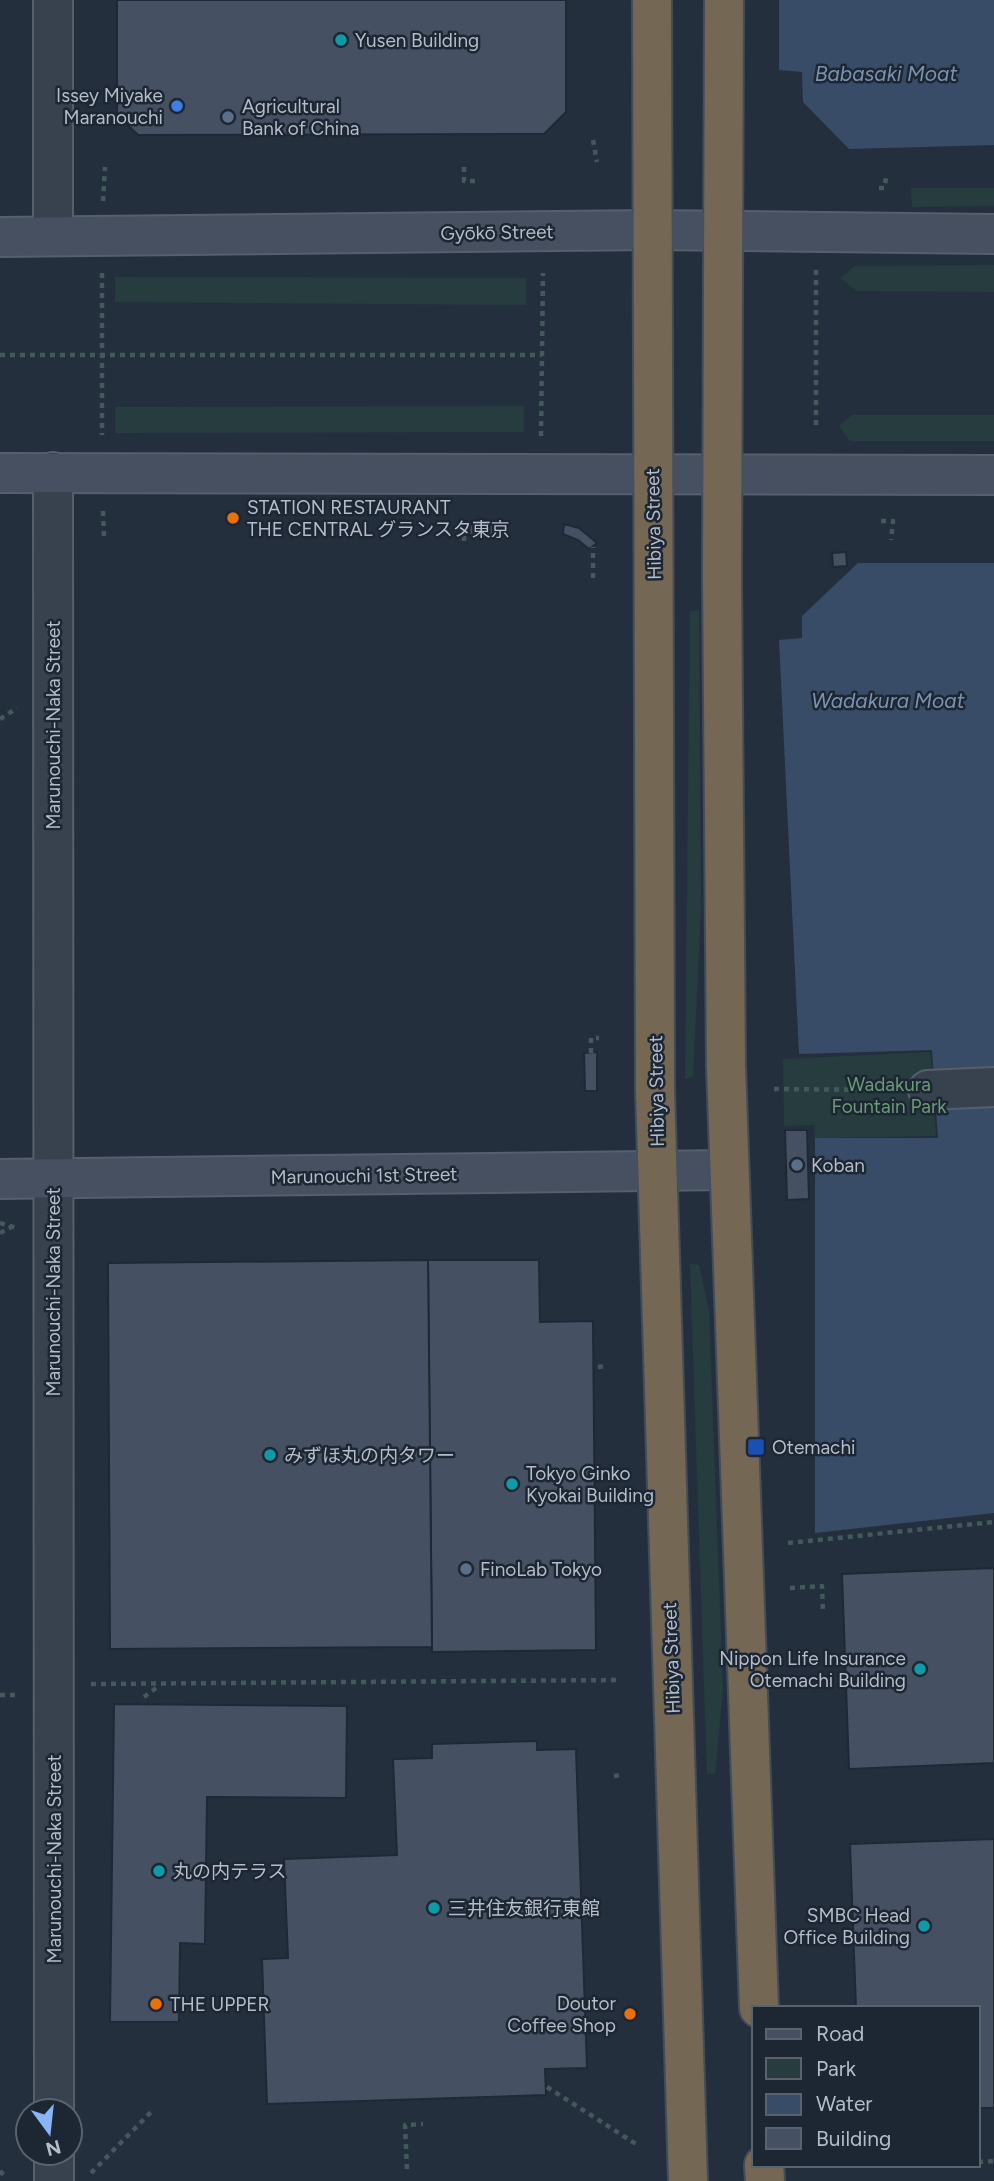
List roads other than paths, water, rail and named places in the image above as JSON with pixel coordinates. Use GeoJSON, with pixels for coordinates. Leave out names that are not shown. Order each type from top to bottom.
{"type":"FeatureCollection","features":[{"type":"Feature","properties":{"kind":"highway","name":"Hibiya Street"},"geometry":{"type":"LineString","coordinates":[[652,0],[657,1171],[688,2181]]}},
{"type":"Feature","properties":{"kind":"highway"},"geometry":{"type":"LineString","coordinates":[[724,0],[723,473],[729,1170],[759,2006]]}},
{"type":"Feature","properties":{"kind":"main road","name":"Gyōkō Street"},"geometry":{"type":"LineString","coordinates":[[0,236],[652,230],[994,234]]}},
{"type":"Feature","properties":{"kind":"main road"},"geometry":{"type":"LineString","coordinates":[[0,473],[652,472],[994,475]]}},
{"type":"Feature","properties":{"kind":"main road","name":"Marunouchi 1st Street"},"geometry":{"type":"LineString","coordinates":[[0,1178],[729,1170]]}},
{"type":"Feature","properties":{"kind":"street"},"geometry":{"type":"LineString","coordinates":[[53,0],[53,236]]}},
{"type":"Feature","properties":{"kind":"street","name":"Marunouchi-Naka Street"},"geometry":{"type":"LineString","coordinates":[[53,472],[54,2097]]}},
{"type":"Feature","properties":{"kind":"street"},"geometry":{"type":"LineString","coordinates":[[928,1090],[994,1087]]}},
{"type":"Feature","properties":{"kind":"water","name":"Babasaki Moat"},"geometry":{"type":"Polygon","coordinates":[[[779,0],[994,0],[994,145],[849,149],[803,102],[802,72],[779,70],[779,0]]]}},
{"type":"Feature","properties":{"kind":"water","name":"Wadakura Moat"},"geometry":{"type":"Polygon","coordinates":[[[858,563],[994,563],[994,1513],[815,1533],[815,1138],[938,1138],[932,1050],[799,1054],[779,640],[802,638],[802,616],[858,563]]]}},
{"type":"Feature","properties":{"kind":"place","name":"Yusen Building"},"geometry":{"type":"Point","coordinates":[341,40]}},
{"type":"Feature","properties":{"kind":"place","name":"Issey Miyake Maranouchi"},"geometry":{"type":"Point","coordinates":[177,106]}},
{"type":"Feature","properties":{"kind":"place","name":"Agricultural Bank of China"},"geometry":{"type":"Point","coordinates":[228,117]}},
{"type":"Feature","properties":{"kind":"place","name":"STATION RESTAURANT THE CENTRAL グランスタ東京"},"geometry":{"type":"Point","coordinates":[233,518]}},
{"type":"Feature","properties":{"kind":"place","name":"Koban"},"geometry":{"type":"Point","coordinates":[797,1165]}},
{"type":"Feature","properties":{"kind":"place","name":"Otemachi"},"geometry":{"type":"Point","coordinates":[756,1447]}},
{"type":"Feature","properties":{"kind":"place","name":"みずほ丸の内タワー"},"geometry":{"type":"Point","coordinates":[270,1455]}},
{"type":"Feature","properties":{"kind":"place","name":"Tokyo Ginko Kyokai Building"},"geometry":{"type":"Point","coordinates":[512,1484]}},
{"type":"Feature","properties":{"kind":"place","name":"FinoLab Tokyo"},"geometry":{"type":"Point","coordinates":[466,1569]}},
{"type":"Feature","properties":{"kind":"place","name":"Nippon Life Insurance Otemachi Building"},"geometry":{"type":"Point","coordinates":[920,1669]}},
{"type":"Feature","properties":{"kind":"place","name":"丸の内テラス"},"geometry":{"type":"Point","coordinates":[159,1871]}},
{"type":"Feature","properties":{"kind":"place","name":"三井住友銀行東館"},"geometry":{"type":"Point","coordinates":[434,1908]}},
{"type":"Feature","properties":{"kind":"place","name":"SMBC Head Office Building"},"geometry":{"type":"Point","coordinates":[924,1926]}},
{"type":"Feature","properties":{"kind":"place","name":"THE UPPER"},"geometry":{"type":"Point","coordinates":[156,2004]}},
{"type":"Feature","properties":{"kind":"place","name":"Doutor Coffee Shop"},"geometry":{"type":"Point","coordinates":[630,2014]}},
{"type":"Feature","properties":{"kind":"park label","name":"Wadakura Fountain Park"},"geometry":{"type":"Point","coordinates":[889,1095]}}]}
